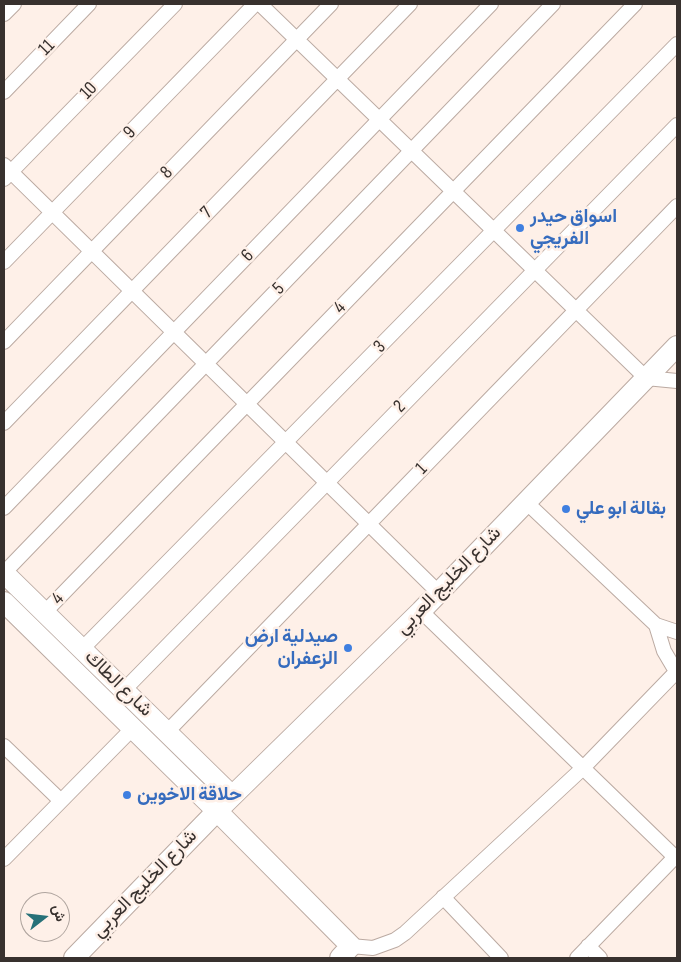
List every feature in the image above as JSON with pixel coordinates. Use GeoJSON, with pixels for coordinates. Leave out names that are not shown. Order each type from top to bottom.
{"type":"FeatureCollection","features":[{"type":"Feature","properties":{"kind":"main road","name":"شارع الخليج العربي"},"geometry":{"type":"LineString","coordinates":[[74,958],[232,796],[421,611],[677,346]]}},
{"type":"Feature","properties":{"kind":"main road","name":"شارع الطاك"},"geometry":{"type":"LineString","coordinates":[[4,573],[232,796]]}},
{"type":"Feature","properties":{"kind":"main road","name":"شارع الطاك"},"geometry":{"type":"LineString","coordinates":[[4,602],[217,811]]}},
{"type":"Feature","properties":{"kind":"main road"},"geometry":{"type":"LineString","coordinates":[[217,811],[346,952]]}},
{"type":"Feature","properties":{"kind":"street"},"geometry":{"type":"LineString","coordinates":[[4,14],[14,4]]}},
{"type":"Feature","properties":{"kind":"street","name":"11"},"geometry":{"type":"LineString","coordinates":[[4,92],[90,4]]}},
{"type":"Feature","properties":{"kind":"street","name":"10"},"geometry":{"type":"LineString","coordinates":[[6,172],[175,4]]}},
{"type":"Feature","properties":{"kind":"street","name":"9"},"geometry":{"type":"LineString","coordinates":[[4,262],[255,4]]}},
{"type":"Feature","properties":{"kind":"street"},"geometry":{"type":"LineString","coordinates":[[260,4],[646,378],[677,381]]}},
{"type":"Feature","properties":{"kind":"street","name":"8"},"geometry":{"type":"LineString","coordinates":[[4,342],[331,4]]}},
{"type":"Feature","properties":{"kind":"street","name":"7"},"geometry":{"type":"LineString","coordinates":[[4,423],[410,4]]}},
{"type":"Feature","properties":{"kind":"street","name":"6"},"geometry":{"type":"LineString","coordinates":[[4,508],[491,4]]}},
{"type":"Feature","properties":{"kind":"street","name":"5"},"geometry":{"type":"LineString","coordinates":[[4,573],[553,4]]}},
{"type":"Feature","properties":{"kind":"street","name":"4"},"geometry":{"type":"LineString","coordinates":[[45,612],[635,4]]}},
{"type":"Feature","properties":{"kind":"street","name":"3"},"geometry":{"type":"LineString","coordinates":[[82,649],[677,44]]}},
{"type":"Feature","properties":{"kind":"street","name":"2"},"geometry":{"type":"LineString","coordinates":[[124,690],[677,125]]}},
{"type":"Feature","properties":{"kind":"street"},"geometry":{"type":"LineString","coordinates":[[6,172],[52,212],[439,592]]}},
{"type":"Feature","properties":{"kind":"street","name":"1"},"geometry":{"type":"LineString","coordinates":[[167,732],[677,206]]}},
{"type":"Feature","properties":{"kind":"street"},"geometry":{"type":"LineString","coordinates":[[526,502],[656,625],[677,632]]}},
{"type":"Feature","properties":{"kind":"street"},"geometry":{"type":"LineString","coordinates":[[421,611],[676,858],[577,958]]}},
{"type":"Feature","properties":{"kind":"street"},"geometry":{"type":"LineString","coordinates":[[346,952],[373,948],[395,940],[583,768],[677,672],[664,651],[656,625]]}},
{"type":"Feature","properties":{"kind":"street"},"geometry":{"type":"LineString","coordinates":[[4,860],[132,728]]}},
{"type":"Feature","properties":{"kind":"street"},"geometry":{"type":"LineString","coordinates":[[4,746],[61,801]]}},
{"type":"Feature","properties":{"kind":"street"},"geometry":{"type":"LineString","coordinates":[[443,897],[500,958]]}},
{"type":"Feature","properties":{"kind":"street"},"geometry":{"type":"LineString","coordinates":[[588,946],[600,958]]}},
{"type":"Feature","properties":{"kind":"place","name":"اسواق حيدر الفريجي"},"geometry":{"type":"Point","coordinates":[520,228]}},
{"type":"Feature","properties":{"kind":"place","name":"بقالة ابو علي"},"geometry":{"type":"Point","coordinates":[566,509]}},
{"type":"Feature","properties":{"kind":"place","name":"صيدلية ارض الزعفران"},"geometry":{"type":"Point","coordinates":[348,648]}},
{"type":"Feature","properties":{"kind":"place","name":"حلاقة الاخوين"},"geometry":{"type":"Point","coordinates":[127,795]}}]}
